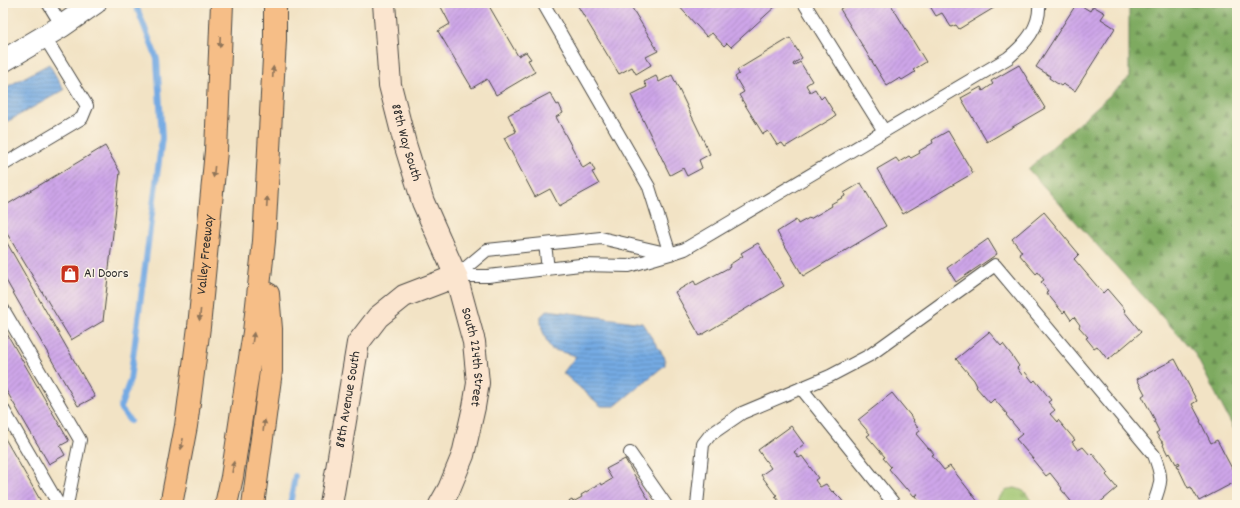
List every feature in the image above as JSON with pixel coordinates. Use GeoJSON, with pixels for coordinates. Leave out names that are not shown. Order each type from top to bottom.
{"type":"FeatureCollection","features":[{"type":"Feature","properties":{"kind":"highway","name":"Valley Freeway"},"geometry":{"type":"LineString","coordinates":[[170,505],[186,426],[199,327],[216,151],[222,3]]}},
{"type":"Feature","properties":{"kind":"highway"},"geometry":{"type":"LineString","coordinates":[[226,505],[232,477],[254,332],[264,241],[275,40],[275,3]]}},
{"type":"Feature","properties":{"kind":"highway"},"geometry":{"type":"LineString","coordinates":[[253,505],[271,371],[271,329],[264,241]]}},
{"type":"Feature","properties":{"kind":"highway"},"geometry":{"type":"LineString","coordinates":[[166,505],[176,474]]}},
{"type":"Feature","properties":{"kind":"street"},"geometry":{"type":"LineString","coordinates":[[3,61],[96,3]]}},
{"type":"Feature","properties":{"kind":"street","name":"88th Way South"},"geometry":{"type":"LineString","coordinates":[[384,3],[390,86],[404,144],[423,202],[456,276]]}},
{"type":"Feature","properties":{"kind":"street","name":"88th Avenue South"},"geometry":{"type":"LineString","coordinates":[[331,505],[358,343],[378,317],[404,296],[456,276]]}},
{"type":"Feature","properties":{"kind":"street","name":"South 224th Street"},"geometry":{"type":"LineString","coordinates":[[440,505],[449,489],[463,455],[478,383],[474,342],[456,276]]}},
{"type":"Feature","properties":{"kind":"lane"},"geometry":{"type":"LineString","coordinates":[[3,165],[82,118],[87,106],[53,31],[48,3]]}},
{"type":"Feature","properties":{"kind":"lane"},"geometry":{"type":"LineString","coordinates":[[543,3],[649,187],[670,254]]}},
{"type":"Feature","properties":{"kind":"lane"},"geometry":{"type":"LineString","coordinates":[[804,3],[884,131]]}},
{"type":"Feature","properties":{"kind":"lane"},"geometry":{"type":"LineString","coordinates":[[456,276],[488,276],[580,265],[629,266],[685,249],[1008,58],[1021,48],[1033,32],[1040,12],[1039,3]]}},
{"type":"Feature","properties":{"kind":"lane"},"geometry":{"type":"LineString","coordinates":[[456,276],[487,250],[601,238],[670,254]]}},
{"type":"Feature","properties":{"kind":"lane"},"geometry":{"type":"LineString","coordinates":[[545,244],[548,269]]}},
{"type":"Feature","properties":{"kind":"lane"},"geometry":{"type":"LineString","coordinates":[[697,505],[703,444],[710,435],[742,413],[830,376],[870,355],[995,265],[1154,455],[1160,471],[1161,486],[1153,505]]}},
{"type":"Feature","properties":{"kind":"lane"},"geometry":{"type":"LineString","coordinates":[[3,309],[80,440],[67,505]]}},
{"type":"Feature","properties":{"kind":"lane"},"geometry":{"type":"LineString","coordinates":[[801,388],[895,505]]}},
{"type":"Feature","properties":{"kind":"lane"},"geometry":{"type":"LineString","coordinates":[[3,409],[59,505]]}},
{"type":"Feature","properties":{"kind":"lane"},"geometry":{"type":"LineString","coordinates":[[630,453],[666,505]]}},
{"type":"Feature","properties":{"kind":"green space"},"geometry":{"type":"Polygon","coordinates":[[[1129,3],[1237,3],[1237,435],[1194,352],[1028,169],[1129,78],[1129,3]]]}},
{"type":"Feature","properties":{"kind":"green space"},"geometry":{"type":"Polygon","coordinates":[[[1015,488],[1024,491],[1035,505],[998,505],[999,498],[1003,493],[1015,488]]]}},
{"type":"Feature","properties":{"kind":"water"},"geometry":{"type":"Polygon","coordinates":[[[49,64],[64,90],[3,124],[3,89],[49,64]]]}},
{"type":"Feature","properties":{"kind":"water"},"geometry":{"type":"Polygon","coordinates":[[[548,310],[642,323],[665,358],[665,365],[615,406],[601,406],[563,373],[576,356],[551,349],[543,333],[541,325],[541,316],[548,310]]]}},
{"type":"Feature","properties":{"kind":"building"},"geometry":{"type":"Polygon","coordinates":[[[448,3],[494,3],[489,6],[518,56],[526,52],[531,59],[528,60],[535,72],[496,95],[487,79],[472,88],[438,31],[450,24],[441,7],[448,3]]]}},
{"type":"Feature","properties":{"kind":"building"},"geometry":{"type":"Polygon","coordinates":[[[576,3],[629,3],[658,51],[646,57],[651,65],[636,74],[632,67],[619,74],[576,3]]]}},
{"type":"Feature","properties":{"kind":"building"},"geometry":{"type":"Polygon","coordinates":[[[676,3],[775,3],[777,5],[731,47],[727,43],[724,46],[712,33],[707,37],[676,3]]]}},
{"type":"Feature","properties":{"kind":"building"},"geometry":{"type":"Polygon","coordinates":[[[849,3],[890,3],[926,62],[913,70],[915,72],[902,80],[900,78],[887,86],[840,9],[849,3]]]}},
{"type":"Feature","properties":{"kind":"building"},"geometry":{"type":"Polygon","coordinates":[[[928,3],[1002,3],[959,29],[956,25],[951,27],[942,13],[936,16],[928,3]]]}},
{"type":"Feature","properties":{"kind":"building"},"geometry":{"type":"Polygon","coordinates":[[[1077,3],[1090,11],[1093,6],[1105,13],[1101,19],[1115,28],[1075,91],[1063,84],[1061,86],[1049,78],[1050,76],[1036,67],[1077,3]]]}},
{"type":"Feature","properties":{"kind":"building"},"geometry":{"type":"Polygon","coordinates":[[[790,38],[802,58],[793,64],[794,66],[800,62],[812,81],[806,85],[810,92],[815,89],[821,99],[824,96],[836,116],[785,147],[782,143],[777,145],[768,131],[763,134],[739,95],[744,92],[735,77],[739,74],[737,70],[790,38]]]}},
{"type":"Feature","properties":{"kind":"building"},"geometry":{"type":"Polygon","coordinates":[[[1019,65],[1045,108],[987,142],[961,98],[981,87],[983,91],[993,84],[991,81],[1019,65]]]}},
{"type":"Feature","properties":{"kind":"building"},"geometry":{"type":"Polygon","coordinates":[[[672,75],[710,154],[699,160],[702,168],[687,176],[683,168],[670,175],[631,95],[647,87],[644,82],[656,76],[659,82],[672,75]]]}},
{"type":"Feature","properties":{"kind":"building"},"geometry":{"type":"Polygon","coordinates":[[[550,93],[557,105],[559,104],[563,113],[556,117],[583,168],[591,163],[595,171],[592,172],[599,184],[559,206],[550,189],[535,197],[504,138],[516,132],[508,115],[550,93]]]}},
{"type":"Feature","properties":{"kind":"building"},"geometry":{"type":"Polygon","coordinates":[[[948,131],[973,173],[903,214],[877,169],[896,158],[899,162],[909,156],[911,158],[920,153],[919,151],[933,143],[932,140],[948,131]]]}},
{"type":"Feature","properties":{"kind":"building","name":"A1 Doors"},"geometry":{"type":"Polygon","coordinates":[[[105,146],[120,172],[103,321],[71,340],[3,227],[3,207],[105,146]]]}},
{"type":"Feature","properties":{"kind":"building"},"geometry":{"type":"Polygon","coordinates":[[[861,183],[886,226],[803,276],[777,232],[796,220],[798,224],[809,218],[810,219],[832,206],[831,204],[845,196],[844,193],[861,183]]]}},
{"type":"Feature","properties":{"kind":"building"},"geometry":{"type":"Polygon","coordinates":[[[1044,212],[1079,254],[1074,259],[1103,293],[1107,289],[1141,332],[1108,360],[1097,346],[1094,348],[1086,338],[1088,337],[1079,327],[1080,325],[1074,317],[1071,320],[1065,311],[1063,313],[1046,292],[1048,291],[1041,282],[1044,280],[1038,272],[1036,274],[1019,254],[1022,252],[1012,239],[1044,212]]]}},
{"type":"Feature","properties":{"kind":"building"},"geometry":{"type":"Polygon","coordinates":[[[3,236],[95,397],[78,406],[3,275],[3,236]]]}},
{"type":"Feature","properties":{"kind":"building"},"geometry":{"type":"Polygon","coordinates":[[[988,239],[997,254],[956,282],[947,268],[988,239]]]}},
{"type":"Feature","properties":{"kind":"building"},"geometry":{"type":"Polygon","coordinates":[[[758,243],[784,286],[700,336],[675,292],[694,281],[696,285],[730,267],[729,265],[743,256],[741,253],[758,243]]]}},
{"type":"Feature","properties":{"kind":"building"},"geometry":{"type":"Polygon","coordinates":[[[3,327],[69,441],[60,446],[65,455],[49,464],[3,385],[3,327]]]}},
{"type":"Feature","properties":{"kind":"building"},"geometry":{"type":"Polygon","coordinates":[[[989,332],[1001,346],[1003,344],[1013,357],[1019,366],[1017,368],[1022,375],[1025,372],[1033,382],[1035,380],[1051,400],[1048,402],[1055,410],[1050,414],[1057,422],[1058,420],[1075,440],[1072,442],[1078,450],[1083,447],[1090,455],[1092,453],[1108,473],[1106,475],[1117,488],[1097,505],[1074,505],[1050,473],[1046,476],[1033,460],[1034,458],[1033,459],[1016,439],[1022,434],[1006,415],[1007,414],[994,399],[990,403],[976,387],[977,386],[974,380],[956,359],[989,332]]]}},
{"type":"Feature","properties":{"kind":"building"},"geometry":{"type":"Polygon","coordinates":[[[1175,359],[1197,401],[1192,404],[1211,443],[1217,440],[1237,478],[1237,481],[1199,501],[1191,487],[1188,488],[1177,465],[1180,464],[1179,462],[1176,464],[1170,453],[1168,455],[1163,442],[1156,433],[1159,431],[1154,421],[1155,420],[1142,396],[1145,394],[1137,379],[1175,359]]]}},
{"type":"Feature","properties":{"kind":"building"},"geometry":{"type":"Polygon","coordinates":[[[892,393],[914,420],[913,421],[920,431],[916,434],[934,454],[932,455],[944,470],[950,466],[979,503],[976,505],[922,505],[915,496],[918,494],[914,496],[889,469],[891,467],[883,458],[885,457],[867,436],[870,434],[858,420],[892,393]]]}},
{"type":"Feature","properties":{"kind":"building"},"geometry":{"type":"Polygon","coordinates":[[[791,426],[804,444],[794,452],[799,458],[802,456],[818,478],[815,480],[820,487],[826,484],[832,492],[833,491],[841,499],[844,503],[842,504],[843,505],[782,505],[775,496],[777,495],[761,475],[771,468],[758,450],[791,426]]]}},
{"type":"Feature","properties":{"kind":"building"},"geometry":{"type":"Polygon","coordinates":[[[3,435],[43,505],[3,505],[3,435]]]}},
{"type":"Feature","properties":{"kind":"building"},"geometry":{"type":"Polygon","coordinates":[[[625,459],[650,502],[646,505],[563,505],[572,500],[573,502],[582,497],[581,495],[601,483],[602,485],[612,479],[606,469],[625,459]]]}},
{"type":"Feature","properties":{"kind":"waterway"},"geometry":{"type":"LineString","coordinates":[[130,421],[120,408],[130,380],[162,138],[157,59],[135,3]]}},
{"type":"Feature","properties":{"kind":"waterway"},"geometry":{"type":"LineString","coordinates":[[290,505],[295,476]]}},
{"type":"Feature","properties":{"kind":"place","name":"A1 Doors"},"geometry":{"type":"Point","coordinates":[70,274]}}]}
